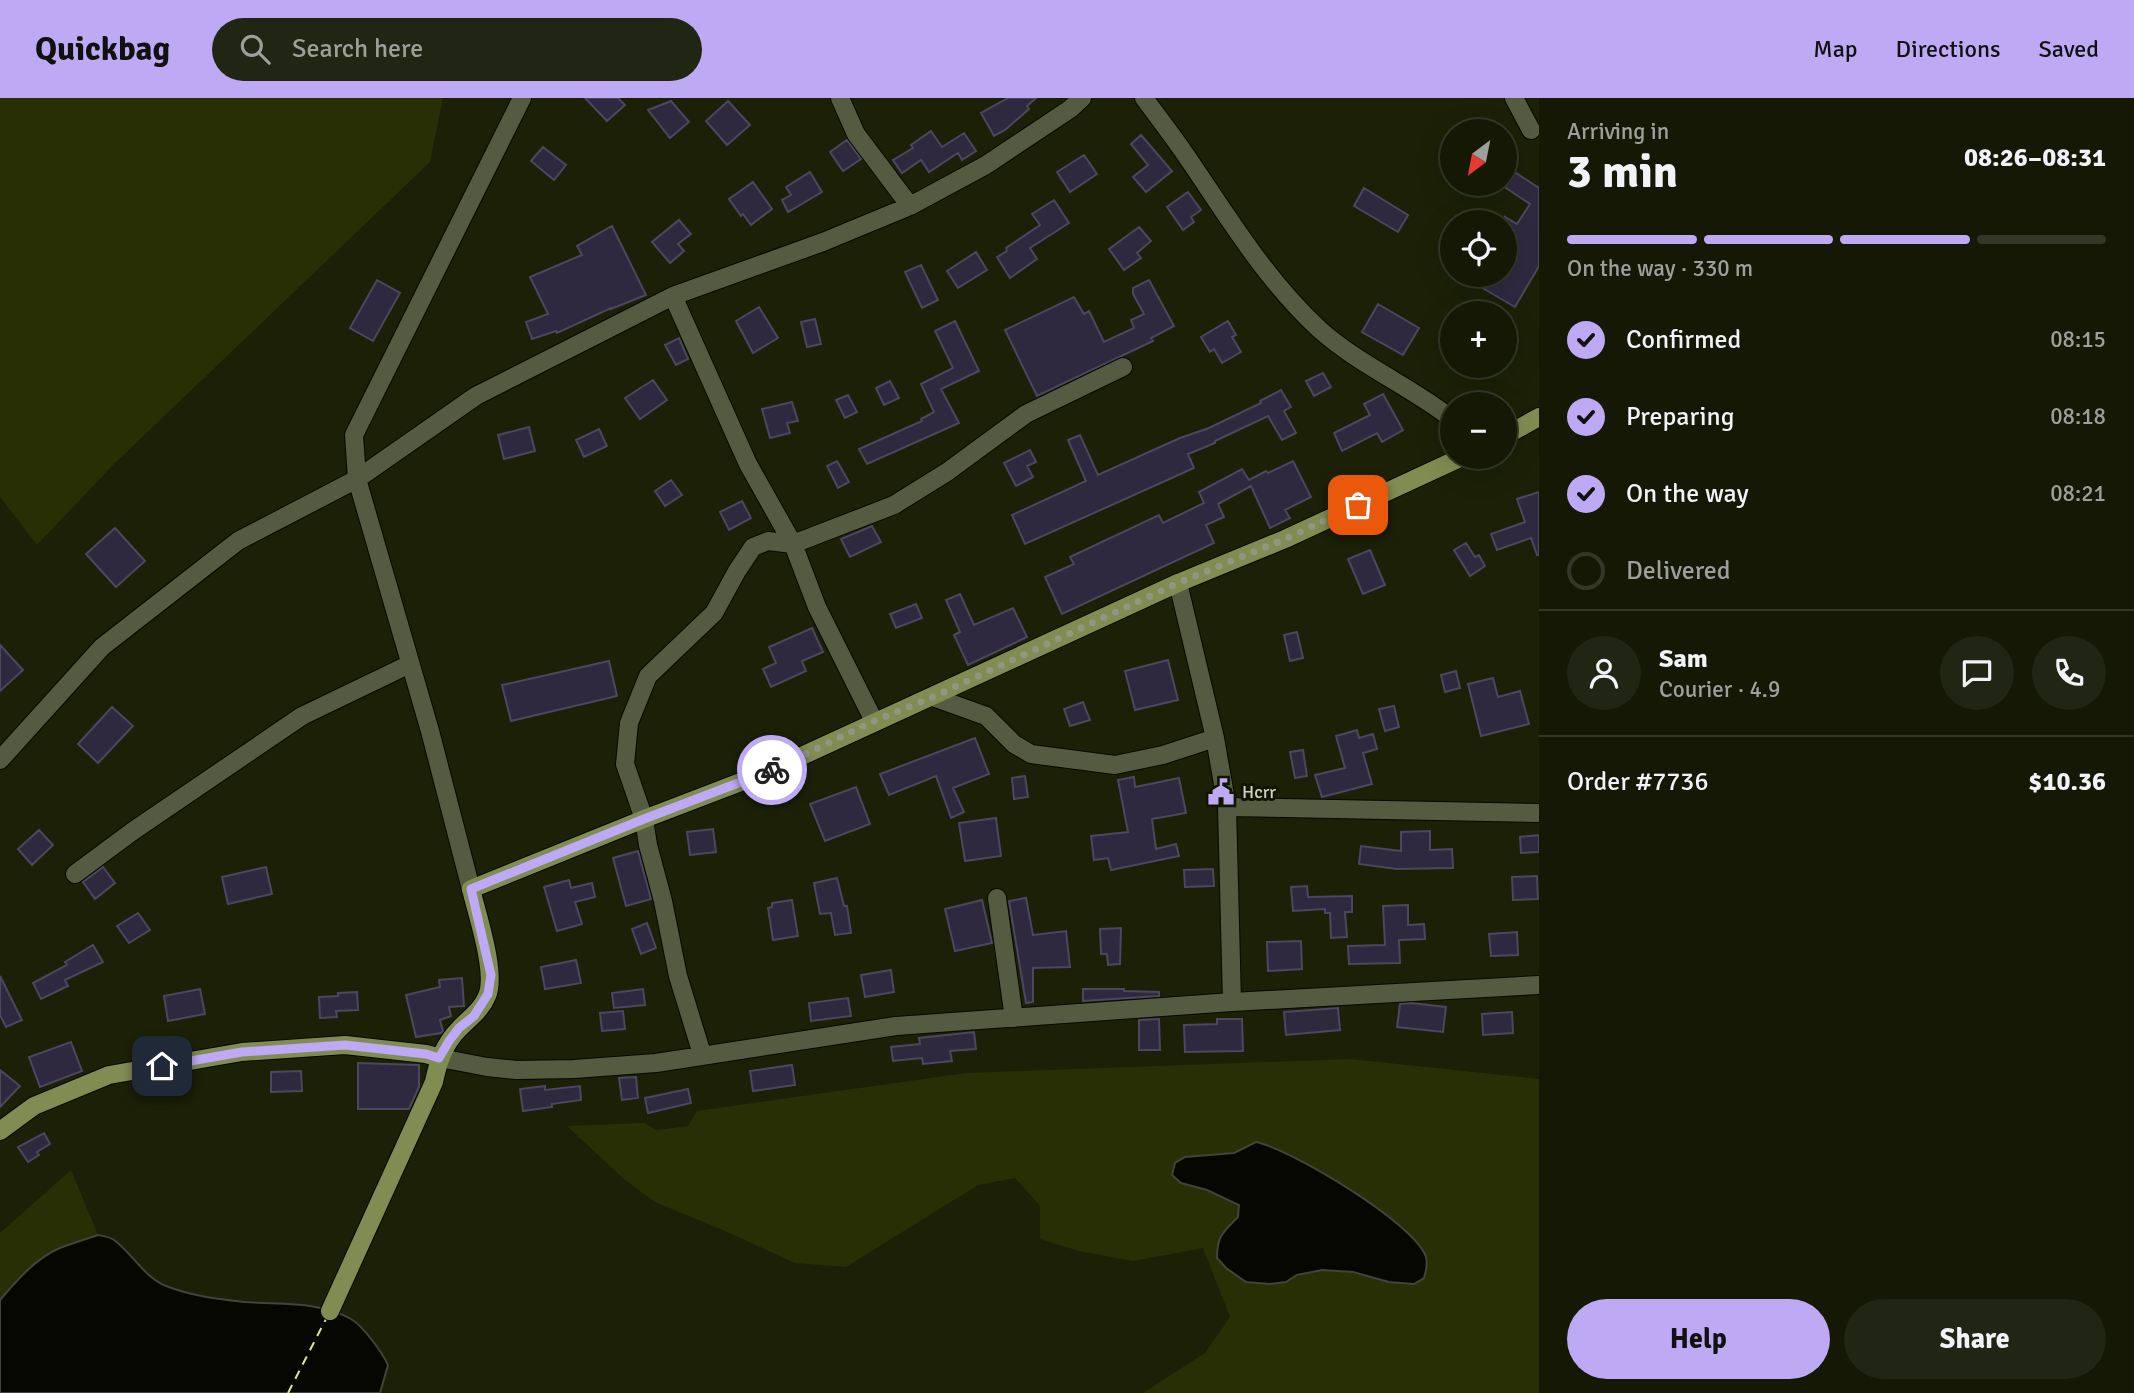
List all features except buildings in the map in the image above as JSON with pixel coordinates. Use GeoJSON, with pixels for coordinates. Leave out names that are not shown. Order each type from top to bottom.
{"type":"FeatureCollection","features":[{"type":"Feature","properties":{"kind":"main road"},"geometry":{"type":"LineString","coordinates":[[1517,429],[1539,417]]}},
{"type":"Feature","properties":{"kind":"main road"},"geometry":{"type":"LineString","coordinates":[[330,1311],[434,1082],[439,1058],[449,1041],[459,1028],[474,1016],[488,994],[491,975],[471,889],[766,772],[1178,583],[1285,539],[1440,467]]}},
{"type":"Feature","properties":{"kind":"main road"},"geometry":{"type":"LineString","coordinates":[[0,1131],[34,1106],[109,1075],[242,1052],[345,1045],[426,1054],[439,1058]]}},
{"type":"Feature","properties":{"kind":"street"},"geometry":{"type":"LineString","coordinates":[[471,889],[358,480],[354,435],[522,98]]}},
{"type":"Feature","properties":{"kind":"street"},"geometry":{"type":"LineString","coordinates":[[840,98],[856,134],[910,206]]}},
{"type":"Feature","properties":{"kind":"street"},"geometry":{"type":"LineString","coordinates":[[0,760],[102,647],[238,541],[358,480],[476,396],[673,296],[823,242],[910,206],[986,165],[1070,109],[1082,98]]}},
{"type":"Feature","properties":{"kind":"street"},"geometry":{"type":"LineString","coordinates":[[1144,98],[1242,239],[1286,296],[1331,338],[1440,411]]}},
{"type":"Feature","properties":{"kind":"street"},"geometry":{"type":"LineString","coordinates":[[1514,98],[1531,130]]}},
{"type":"Feature","properties":{"kind":"street"},"geometry":{"type":"LineString","coordinates":[[673,296],[748,464],[793,544],[817,607],[874,721]]}},
{"type":"Feature","properties":{"kind":"street"},"geometry":{"type":"LineString","coordinates":[[702,1054],[678,976],[644,819],[625,764],[629,723],[648,676],[714,613],[753,547],[768,541],[793,544],[894,505],[947,472],[1026,414],[1123,367]]}},
{"type":"Feature","properties":{"kind":"street"},"geometry":{"type":"LineString","coordinates":[[1178,583],[1215,738],[1227,807],[1233,1002]]}},
{"type":"Feature","properties":{"kind":"street"},"geometry":{"type":"LineString","coordinates":[[75,874],[133,831],[302,716],[410,664]]}},
{"type":"Feature","properties":{"kind":"street"},"geometry":{"type":"LineString","coordinates":[[933,697],[986,716],[1014,744],[1031,754],[1115,765],[1163,755],[1215,738]]}},
{"type":"Feature","properties":{"kind":"street"},"geometry":{"type":"LineString","coordinates":[[1227,807],[1539,813]]}},
{"type":"Feature","properties":{"kind":"street"},"geometry":{"type":"LineString","coordinates":[[997,898],[1014,1018]]}},
{"type":"Feature","properties":{"kind":"street"},"geometry":{"type":"LineString","coordinates":[[439,1058],[487,1067],[574,1069],[656,1062],[896,1026],[1233,1002],[1539,985]]}},
{"type":"Feature","properties":{"kind":"green space"},"geometry":{"type":"Polygon","coordinates":[[[0,98],[443,98],[430,162],[113,465],[37,545],[0,497],[0,98]]]}},
{"type":"Feature","properties":{"kind":"green space"},"geometry":{"type":"Polygon","coordinates":[[[1350,1059],[1539,1079],[1539,1393],[1143,1393],[1205,1353],[1230,1317],[1203,1248],[1133,1261],[1079,1251],[1040,1239],[1040,1206],[1015,1178],[978,1185],[846,1267],[795,1263],[655,1202],[625,1180],[567,1126],[644,1123],[657,1130],[688,1126],[697,1111],[966,1073],[1350,1059]],[[1256,1142],[1228,1153],[1209,1154],[1181,1183],[1207,1190],[1239,1205],[1238,1217],[1220,1235],[1286,1282],[1311,1272],[1337,1271],[1389,1282],[1256,1142]]]}},
{"type":"Feature","properties":{"kind":"green space"},"geometry":{"type":"Polygon","coordinates":[[[71,1170],[98,1235],[51,1252],[20,1277],[0,1300],[0,1233],[71,1170]]]}},
{"type":"Feature","properties":{"kind":"shaded area"},"geometry":{"type":"Polygon","coordinates":[[[1256,1142],[1322,1172],[1400,1226],[1417,1243],[1426,1257],[1424,1278],[1414,1284],[1389,1282],[1353,1272],[1322,1270],[1297,1275],[1286,1282],[1270,1284],[1246,1282],[1226,1268],[1217,1258],[1218,1244],[1225,1231],[1238,1217],[1239,1205],[1207,1190],[1181,1183],[1172,1175],[1175,1163],[1185,1157],[1234,1153],[1256,1142]]]}},
{"type":"Feature","properties":{"kind":"shaded area"},"geometry":{"type":"Polygon","coordinates":[[[98,1235],[114,1240],[151,1277],[166,1286],[225,1300],[326,1309],[351,1319],[372,1340],[388,1365],[380,1393],[0,1393],[0,1300],[20,1277],[51,1252],[98,1235]]]}},
{"type":"Feature","properties":{"kind":"ferry route"},"geometry":{"type":"LineString","coordinates":[[288,1393],[326,1319]]}},
{"type":"Feature","properties":{"kind":"way so far"},"geometry":{"type":"LineString","coordinates":[[772,770],[1178,583],[1285,539],[1358,505]]}},
{"type":"Feature","properties":{"kind":"place","name":"Hcrr"},"geometry":{"type":"Point","coordinates":[1221,792]}},
{"type":"Feature","properties":{"kind":"route"},"geometry":{"type":"LineString","coordinates":[[162,1066],[242,1052],[345,1045],[426,1054],[439,1058],[449,1041],[459,1028],[474,1016],[488,994],[491,975],[471,889],[772,770]]}}]}
